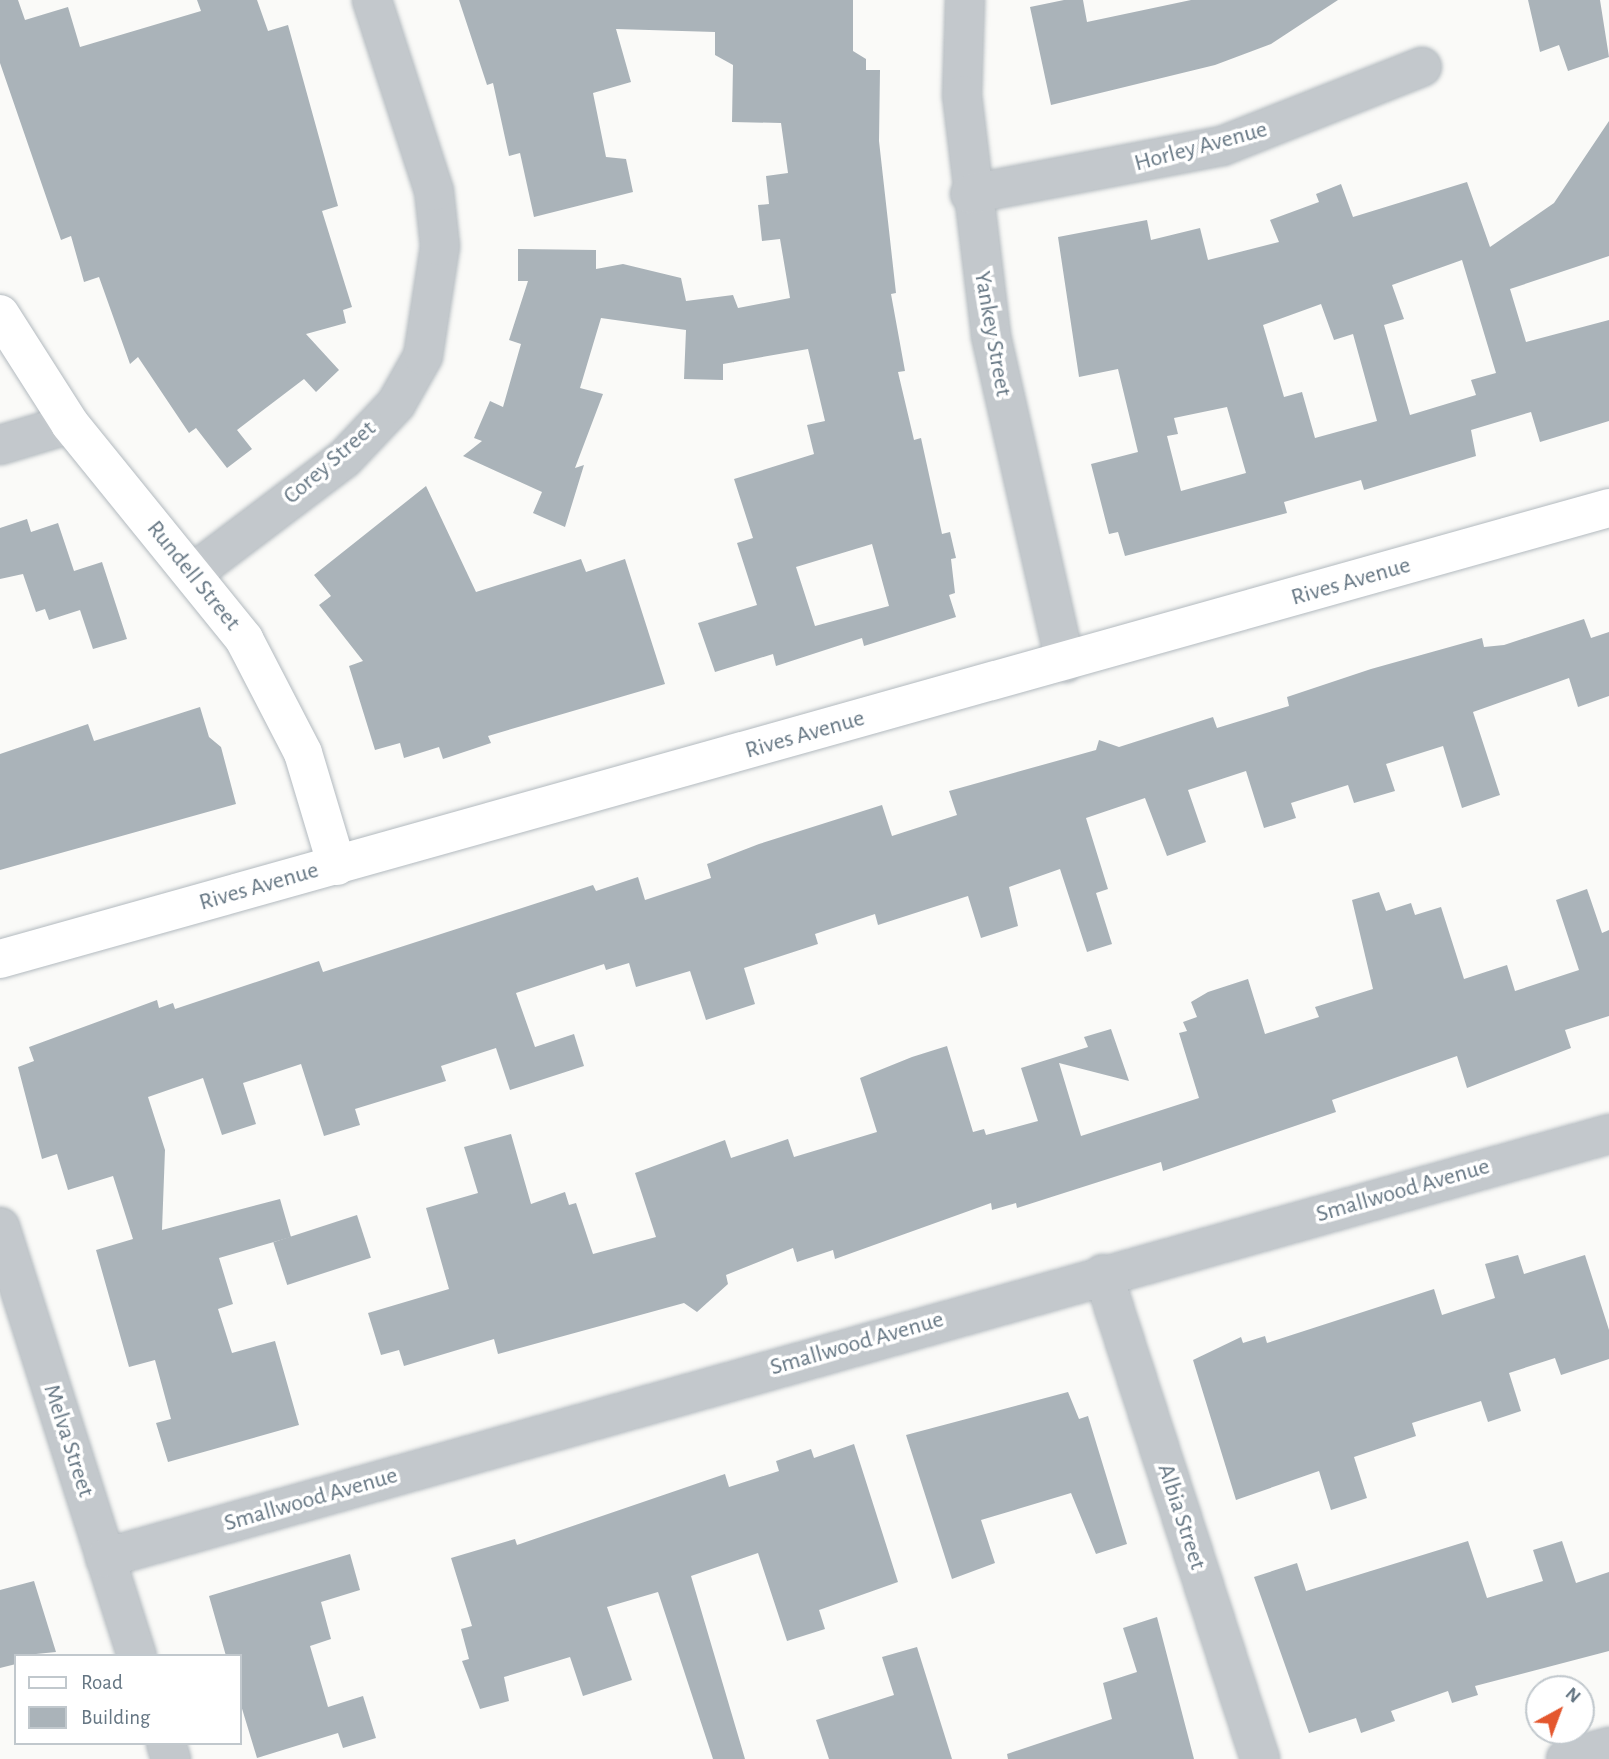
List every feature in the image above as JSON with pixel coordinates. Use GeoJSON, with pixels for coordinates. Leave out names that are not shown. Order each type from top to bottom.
{"type":"FeatureCollection","features":[{"type":"Feature","properties":{"kind":"street","name":"Corey Street"},"geometry":{"type":"LineString","coordinates":[[193,573],[344,459],[397,404],[423,356],[440,246],[434,191],[372,0]]}},
{"type":"Feature","properties":{"kind":"street","name":"Yankey Street"},"geometry":{"type":"LineString","coordinates":[[965,0],[962,95],[970,194],[1003,403],[1065,663]]}},
{"type":"Feature","properties":{"kind":"street","name":"Horley Avenue"},"geometry":{"type":"LineString","coordinates":[[970,194],[1222,146],[1422,66]]}},
{"type":"Feature","properties":{"kind":"street","name":"Rundell Street"},"geometry":{"type":"LineString","coordinates":[[0,314],[70,424],[193,573],[276,693],[303,754],[337,866]]}},
{"type":"Feature","properties":{"kind":"street"},"geometry":{"type":"LineString","coordinates":[[0,444],[70,424]]}},
{"type":"Feature","properties":{"kind":"street","name":"Rives Avenue"},"geometry":{"type":"LineString","coordinates":[[0,959],[1065,663],[1609,508]]}},
{"type":"Feature","properties":{"kind":"street","name":"Smallwood Avenue"},"geometry":{"type":"LineString","coordinates":[[105,1558],[1609,1133]]}},
{"type":"Feature","properties":{"kind":"street","name":"Melva Street"},"geometry":{"type":"LineString","coordinates":[[0,1227],[136,1654]]}},
{"type":"Feature","properties":{"kind":"street","name":"Albia Street"},"geometry":{"type":"LineString","coordinates":[[1103,1274],[1260,1759]]}},
{"type":"Feature","properties":{"kind":"street"},"geometry":{"type":"LineString","coordinates":[[1566,1759],[1609,1747]]}},
{"type":"Feature","properties":{"kind":"building"},"geometry":{"type":"Polygon","coordinates":[[[0,0],[18,0],[25,20],[68,7],[80,47],[201,11],[197,0],[257,0],[268,31],[288,25],[338,206],[322,211],[352,307],[343,310],[346,323],[306,334],[339,370],[316,392],[304,379],[237,430],[252,449],[227,468],[196,428],[189,433],[138,357],[130,364],[99,277],[84,282],[71,236],[61,240],[0,63],[0,0]]]}},
{"type":"Feature","properties":{"kind":"building"},"geometry":{"type":"Polygon","coordinates":[[[459,0],[853,0],[853,51],[866,59],[866,70],[880,70],[879,141],[896,293],[891,294],[905,371],[898,372],[914,440],[921,438],[942,534],[950,532],[956,558],[951,559],[955,593],[949,595],[956,617],[864,646],[862,638],[776,666],[773,654],[715,672],[698,623],[757,605],[737,543],[753,538],[734,479],[814,454],[807,425],[825,421],[808,349],[723,364],[723,380],[684,379],[686,330],[601,318],[580,388],[603,394],[575,468],[584,465],[565,527],[533,513],[542,492],[463,456],[482,441],[474,438],[490,401],[503,407],[521,344],[509,340],[528,281],[518,281],[518,249],[596,250],[596,269],[623,264],[681,278],[686,301],[733,295],[738,308],[790,298],[780,239],[762,241],[758,205],[769,204],[766,176],[788,173],[781,123],[732,122],[733,65],[715,55],[715,32],[616,29],[631,82],[593,93],[606,157],[626,159],[633,192],[534,217],[520,153],[509,156],[493,83],[487,85],[459,0]],[[872,544],[796,567],[815,626],[889,606],[872,544]]]}},
{"type":"Feature","properties":{"kind":"building"},"geometry":{"type":"Polygon","coordinates":[[[1064,0],[1083,0],[1087,22],[1191,0],[1338,0],[1271,44],[1215,65],[1051,105],[1030,7],[1064,0]]]}},
{"type":"Feature","properties":{"kind":"building"},"geometry":{"type":"Polygon","coordinates":[[[1528,0],[1600,0],[1609,57],[1568,71],[1559,45],[1540,52],[1528,0]]]}},
{"type":"Feature","properties":{"kind":"building"},"geometry":{"type":"Polygon","coordinates":[[[1609,121],[1609,256],[1510,289],[1526,342],[1609,320],[1609,421],[1540,442],[1531,412],[1471,430],[1476,456],[1364,490],[1361,480],[1284,502],[1287,513],[1125,556],[1118,532],[1109,534],[1091,464],[1138,452],[1118,369],[1079,377],[1058,237],[1147,220],[1151,240],[1200,228],[1208,260],[1279,242],[1270,220],[1319,202],[1316,194],[1341,184],[1353,217],[1467,182],[1490,247],[1554,203],[1609,121]],[[1462,260],[1392,285],[1404,319],[1384,325],[1410,415],[1476,395],[1471,380],[1496,373],[1462,260]],[[1321,304],[1263,325],[1284,397],[1302,392],[1315,438],[1377,421],[1353,334],[1334,340],[1321,304]],[[1227,407],[1174,418],[1178,434],[1167,436],[1181,491],[1246,473],[1227,407]]]}},
{"type":"Feature","properties":{"kind":"building"},"geometry":{"type":"Polygon","coordinates":[[[426,486],[476,592],[581,559],[586,572],[625,559],[665,684],[488,736],[491,743],[443,759],[439,747],[404,758],[400,743],[375,750],[349,666],[363,661],[319,605],[331,596],[314,575],[426,486]]]}},
{"type":"Feature","properties":{"kind":"building"},"geometry":{"type":"Polygon","coordinates":[[[27,519],[31,532],[58,523],[74,571],[102,562],[127,639],[93,649],[80,610],[49,620],[45,609],[36,612],[23,574],[0,579],[0,528],[27,519]]]}},
{"type":"Feature","properties":{"kind":"building"},"geometry":{"type":"Polygon","coordinates":[[[1584,619],[1591,638],[1609,632],[1609,696],[1578,707],[1569,678],[1473,712],[1500,795],[1462,808],[1443,746],[1386,764],[1395,791],[1354,803],[1348,785],[1291,803],[1296,818],[1264,828],[1246,771],[1188,790],[1206,842],[1167,856],[1145,798],[1086,818],[1108,889],[1096,893],[1112,944],[1087,952],[1060,869],[1009,887],[1018,926],[981,938],[968,896],[878,925],[875,914],[815,934],[818,944],[744,968],[755,1004],[706,1020],[690,971],[636,987],[629,963],[606,970],[604,964],[516,993],[535,1047],[574,1034],[584,1066],[510,1090],[496,1048],[441,1066],[446,1081],[355,1109],[360,1125],[324,1136],[301,1064],[243,1083],[256,1124],[222,1135],[203,1078],[148,1097],[165,1150],[162,1230],[280,1199],[291,1237],[219,1258],[233,1304],[218,1309],[232,1353],[275,1341],[299,1425],[168,1462],[156,1423],[171,1419],[155,1360],[129,1367],[96,1250],[133,1239],[113,1176],[68,1190],[57,1154],[42,1159],[18,1067],[34,1061],[29,1047],[157,1000],[159,1008],[173,1003],[175,1009],[319,961],[323,972],[593,885],[596,891],[638,877],[645,900],[711,878],[707,864],[759,844],[882,805],[892,836],[957,815],[949,791],[1096,750],[1099,740],[1119,747],[1213,717],[1217,728],[1289,706],[1287,697],[1371,669],[1482,638],[1484,647],[1504,645],[1584,619]]]}},
{"type":"Feature","properties":{"kind":"building"},"geometry":{"type":"Polygon","coordinates":[[[200,707],[209,737],[221,747],[236,804],[0,870],[0,754],[88,724],[94,741],[200,707]]]}},
{"type":"Feature","properties":{"kind":"building"},"geometry":{"type":"Polygon","coordinates":[[[1587,889],[1602,933],[1609,930],[1609,1016],[1565,1030],[1571,1048],[1467,1088],[1457,1056],[1332,1100],[1336,1112],[1163,1171],[1161,1162],[1017,1208],[1016,1203],[992,1210],[991,1203],[835,1259],[833,1250],[797,1262],[793,1248],[726,1275],[728,1284],[697,1312],[684,1303],[498,1354],[494,1339],[404,1366],[399,1350],[381,1355],[368,1313],[449,1289],[426,1208],[478,1193],[464,1147],[511,1134],[531,1204],[565,1192],[569,1205],[576,1203],[593,1254],[656,1237],[635,1173],[725,1140],[731,1158],[788,1139],[794,1157],[877,1132],[860,1078],[912,1057],[947,1046],[973,1132],[984,1129],[986,1135],[1038,1121],[1021,1068],[1088,1047],[1084,1037],[1111,1029],[1129,1081],[1059,1063],[1081,1136],[1199,1098],[1179,1033],[1187,1031],[1183,1022],[1197,1017],[1191,1002],[1208,992],[1248,979],[1265,1034],[1319,1017],[1315,1007],[1373,989],[1352,900],[1379,892],[1386,911],[1411,903],[1415,915],[1441,907],[1464,979],[1507,965],[1515,991],[1579,970],[1556,900],[1587,889]]]}},
{"type":"Feature","properties":{"kind":"building"},"geometry":{"type":"Polygon","coordinates":[[[357,1215],[371,1258],[287,1285],[273,1242],[357,1215]]]}},
{"type":"Feature","properties":{"kind":"building"},"geometry":{"type":"Polygon","coordinates":[[[1518,1255],[1524,1274],[1585,1255],[1609,1330],[1609,1359],[1561,1375],[1555,1358],[1509,1373],[1521,1411],[1488,1422],[1481,1401],[1412,1423],[1416,1436],[1354,1457],[1367,1498],[1331,1510],[1319,1471],[1236,1500],[1193,1360],[1241,1337],[1243,1343],[1265,1336],[1267,1343],[1434,1289],[1442,1315],[1495,1298],[1485,1264],[1518,1255]]]}},
{"type":"Feature","properties":{"kind":"building"},"geometry":{"type":"Polygon","coordinates":[[[1068,1392],[1079,1419],[1088,1416],[1127,1544],[1096,1554],[1071,1493],[981,1520],[995,1563],[952,1579],[906,1435],[1068,1392]]]}},
{"type":"Feature","properties":{"kind":"building"},"geometry":{"type":"Polygon","coordinates":[[[854,1444],[898,1582],[819,1610],[825,1629],[787,1641],[758,1553],[691,1576],[745,1759],[713,1759],[658,1592],[607,1607],[632,1680],[583,1696],[570,1657],[504,1677],[509,1701],[480,1709],[462,1661],[469,1659],[461,1629],[472,1626],[451,1558],[515,1539],[517,1545],[725,1474],[729,1487],[779,1471],[776,1461],[811,1449],[814,1458],[854,1444]]]}},
{"type":"Feature","properties":{"kind":"building"},"geometry":{"type":"Polygon","coordinates":[[[1468,1541],[1487,1598],[1543,1581],[1533,1550],[1562,1541],[1576,1583],[1609,1572],[1609,1651],[1475,1686],[1478,1695],[1452,1703],[1448,1691],[1391,1711],[1395,1721],[1361,1733],[1356,1718],[1309,1733],[1254,1577],[1297,1563],[1306,1591],[1468,1541]]]}},
{"type":"Feature","properties":{"kind":"building"},"geometry":{"type":"Polygon","coordinates":[[[350,1554],[360,1590],[321,1602],[331,1639],[310,1646],[328,1707],[363,1696],[376,1738],[343,1748],[338,1733],[257,1758],[242,1709],[242,1654],[225,1654],[209,1596],[350,1554]]]}},
{"type":"Feature","properties":{"kind":"building"},"geometry":{"type":"Polygon","coordinates":[[[34,1581],[56,1652],[14,1654],[14,1664],[0,1668],[0,1590],[34,1581]]]}},
{"type":"Feature","properties":{"kind":"building"},"geometry":{"type":"Polygon","coordinates":[[[1157,1617],[1194,1759],[1008,1759],[1007,1754],[1112,1719],[1103,1683],[1137,1672],[1123,1628],[1157,1617]]]}},
{"type":"Feature","properties":{"kind":"building"},"geometry":{"type":"Polygon","coordinates":[[[917,1647],[952,1759],[829,1759],[816,1720],[894,1695],[882,1657],[917,1647]]]}}]}
